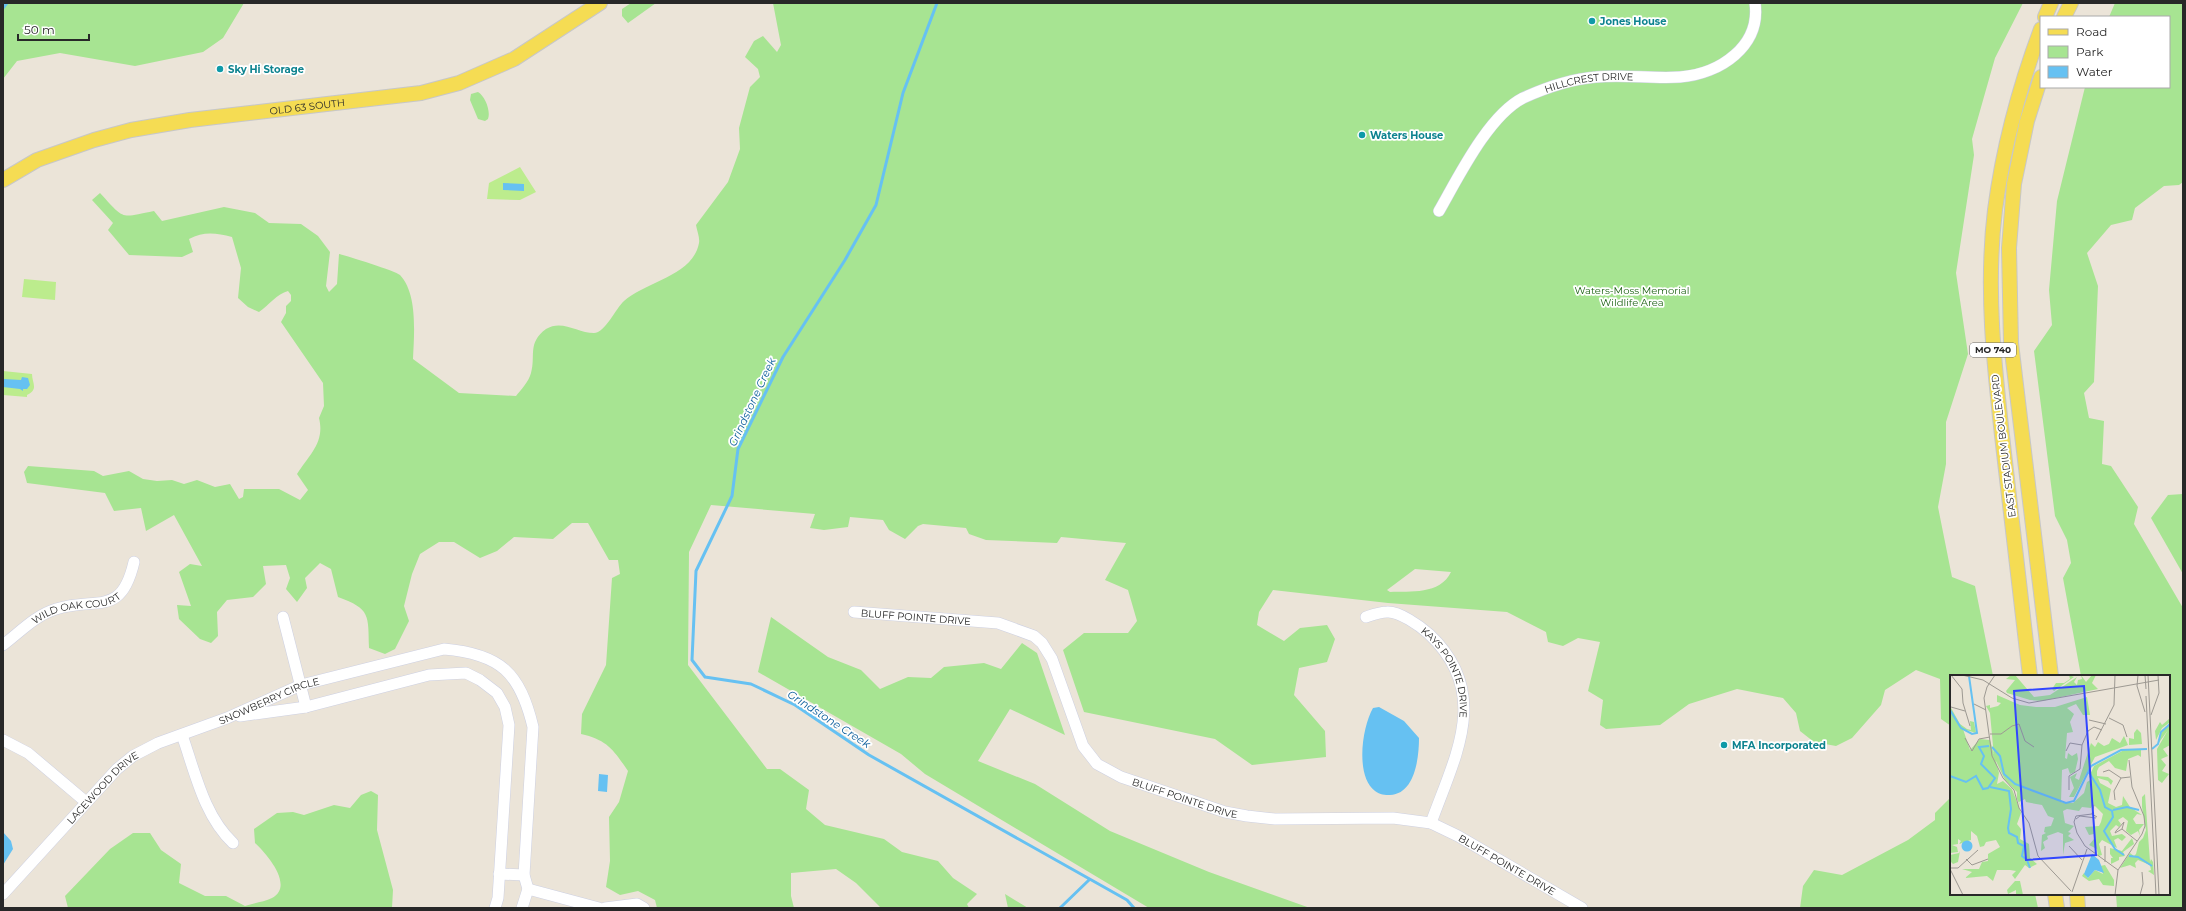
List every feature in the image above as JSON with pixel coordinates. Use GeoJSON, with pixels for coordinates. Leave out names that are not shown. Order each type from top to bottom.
{"type":"FeatureCollection","features":[{"type":"Feature","properties":{"kind":"main road","name":"OLD 63 SOUTH"},"geometry":{"type":"LineString","coordinates":[[3,180],[37,160],[94,140],[131,130],[190,120],[421,93],[459,83],[514,59],[600,3]]}},
{"type":"Feature","properties":{"kind":"main road"},"geometry":{"type":"LineString","coordinates":[[2045,16],[2051,3]]}},
{"type":"Feature","properties":{"kind":"main road"},"geometry":{"type":"LineString","coordinates":[[2064,16],[2071,3]]}},
{"type":"Feature","properties":{"kind":"main road","name":"EAST STADIUM BOULEVARD"},"geometry":{"type":"LineString","coordinates":[[2030,675],[1993,356],[1991,274],[1995,211],[2003,160],[2022,80],[2040,32]]}},
{"type":"Feature","properties":{"kind":"main road","name":"EAST STADIUM BOULEVARD"},"geometry":{"type":"LineString","coordinates":[[2040,80],[2027,121],[2014,184],[2009,256],[2011,342],[2051,675]]}},
{"type":"Feature","properties":{"kind":"main road"},"geometry":{"type":"LineString","coordinates":[[2055,895],[2057,908]]}},
{"type":"Feature","properties":{"kind":"main road"},"geometry":{"type":"LineString","coordinates":[[2077,895],[2078,908]]}},
{"type":"Feature","properties":{"kind":"street","name":"HILLCREST DRIVE"},"geometry":{"type":"LineString","coordinates":[[1439,211],[1473,150],[1503,114],[1522,99],[1568,82],[1594,77],[1627,75],[1681,77],[1704,72],[1740,52],[1749,39],[1754,25],[1755,3]]}},
{"type":"Feature","properties":{"kind":"street","name":"WILD OAK COURT"},"geometry":{"type":"LineString","coordinates":[[3,645],[40,616],[56,609],[101,604],[112,600],[126,586],[130,579],[134,562]]}},
{"type":"Feature","properties":{"kind":"street","name":"KAYS POINTE DRIVE"},"geometry":{"type":"LineString","coordinates":[[1366,617],[1388,611],[1416,623],[1436,640],[1445,651],[1458,678],[1463,695],[1465,714],[1462,736],[1431,823]]}},
{"type":"Feature","properties":{"kind":"street","name":"BLUFF POINTE DRIVE"},"geometry":{"type":"LineString","coordinates":[[854,612],[998,623],[1034,636],[1042,643],[1052,659],[1083,746],[1097,764],[1121,777],[1225,812],[1247,816],[1275,819],[1393,818],[1431,823],[1458,836],[1582,908]]}},
{"type":"Feature","properties":{"kind":"street"},"geometry":{"type":"LineString","coordinates":[[283,616],[306,707]]}},
{"type":"Feature","properties":{"kind":"street","name":"SNOWBERRY CIRCLE"},"geometry":{"type":"LineString","coordinates":[[227,718],[301,685],[444,649],[475,654],[498,664],[520,687],[527,703],[533,727],[524,875],[528,889]]}},
{"type":"Feature","properties":{"kind":"street","name":"SNOWBERRY CIRCLE"},"geometry":{"type":"LineString","coordinates":[[227,718],[306,707],[447,672],[466,673],[480,680],[497,693],[505,707],[510,740],[496,908]]}},
{"type":"Feature","properties":{"kind":"street","name":"LACEWOOD DRIVE"},"geometry":{"type":"LineString","coordinates":[[3,894],[117,769],[133,756],[158,743],[227,718]]}},
{"type":"Feature","properties":{"kind":"street"},"geometry":{"type":"LineString","coordinates":[[182,735],[209,810],[222,833],[233,843]]}},
{"type":"Feature","properties":{"kind":"street"},"geometry":{"type":"LineString","coordinates":[[3,740],[28,754],[86,802]]}},
{"type":"Feature","properties":{"kind":"street"},"geometry":{"type":"LineString","coordinates":[[500,874],[524,875]]}},
{"type":"Feature","properties":{"kind":"street"},"geometry":{"type":"LineString","coordinates":[[522,908],[528,889],[600,908]]}},
{"type":"Feature","properties":{"kind":"street"},"geometry":{"type":"LineString","coordinates":[[605,908],[638,904],[644,908]]}},
{"type":"Feature","properties":{"kind":"green space"},"geometry":{"type":"Polygon","coordinates":[[[3,3],[244,3],[223,38],[203,52],[135,66],[60,53],[17,61],[3,79],[3,3]]]}},
{"type":"Feature","properties":{"kind":"green space"},"geometry":{"type":"Polygon","coordinates":[[[631,3],[656,3],[628,23],[622,16],[622,9],[631,3]]]}},
{"type":"Feature","properties":{"kind":"green space","name":"Waters-Moss Memorial Wildlife Area"},"geometry":{"type":"Polygon","coordinates":[[[773,3],[2023,3],[1995,58],[1972,139],[1974,155],[1956,273],[1968,354],[1946,422],[1946,464],[1938,507],[1952,577],[1975,586],[1993,675],[1950,675],[1950,725],[1941,719],[1940,679],[1916,670],[1885,690],[1881,705],[1852,738],[1836,746],[1814,742],[1800,731],[1796,713],[1783,698],[1737,689],[1689,704],[1660,725],[1606,729],[1600,725],[1603,700],[1588,691],[1600,642],[1578,638],[1563,646],[1548,642],[1546,632],[1507,612],[1388,603],[1273,590],[1259,612],[1257,625],[1284,641],[1300,628],[1327,625],[1335,639],[1327,662],[1299,668],[1294,695],[1325,731],[1326,757],[1252,765],[1215,739],[1084,712],[1063,650],[1084,633],[1128,633],[1137,621],[1128,590],[1105,580],[1126,543],[1061,537],[1057,543],[986,540],[969,534],[966,528],[923,524],[918,526],[905,539],[889,530],[883,520],[850,517],[848,527],[824,530],[810,528],[815,514],[711,505],[689,552],[688,665],[767,769],[780,769],[809,790],[806,809],[825,825],[884,839],[902,852],[938,861],[953,878],[977,894],[967,904],[969,908],[881,908],[856,883],[836,869],[791,873],[791,896],[794,908],[657,908],[655,900],[638,891],[620,895],[606,887],[610,861],[609,817],[619,802],[628,771],[609,746],[590,736],[581,734],[582,714],[606,665],[612,578],[620,574],[618,560],[609,560],[588,523],[572,523],[553,539],[514,537],[497,551],[480,558],[454,542],[439,542],[420,554],[412,574],[404,606],[409,621],[395,649],[385,654],[369,648],[366,615],[357,605],[338,597],[331,569],[320,563],[305,578],[307,588],[297,602],[286,589],[290,578],[286,565],[263,566],[266,584],[253,597],[227,600],[217,612],[218,636],[211,643],[200,639],[179,619],[177,605],[191,606],[179,572],[190,564],[202,566],[174,515],[146,531],[141,508],[114,511],[105,493],[27,483],[24,472],[28,466],[94,471],[103,476],[129,471],[143,479],[157,481],[172,480],[184,484],[197,480],[215,487],[230,484],[239,499],[243,497],[244,489],[279,489],[300,500],[308,490],[297,474],[315,448],[320,434],[319,418],[324,406],[323,383],[281,322],[286,313],[286,306],[291,301],[291,295],[288,291],[284,292],[259,312],[248,307],[238,298],[241,268],[232,237],[221,234],[194,236],[189,239],[193,252],[182,257],[129,255],[108,230],[113,223],[92,200],[100,193],[114,208],[123,215],[128,216],[154,211],[162,221],[224,207],[255,213],[269,223],[301,224],[318,236],[330,252],[326,286],[329,292],[337,284],[339,254],[397,273],[406,283],[410,293],[414,315],[413,359],[459,393],[516,396],[530,376],[533,350],[536,339],[546,329],[558,325],[588,332],[598,332],[606,325],[624,301],[633,294],[678,271],[688,263],[695,254],[699,243],[696,225],[728,182],[740,149],[739,128],[750,87],[760,77],[758,69],[745,57],[754,41],[763,36],[777,52],[781,45],[773,3]],[[1415,569],[1387,590],[1390,592],[1406,592],[1424,590],[1440,585],[1451,572],[1415,569]]]}},
{"type":"Feature","properties":{"kind":"green space"},"geometry":{"type":"Polygon","coordinates":[[[2115,3],[2183,3],[2183,182],[2179,185],[2164,186],[2135,208],[2132,220],[2111,225],[2087,253],[2098,286],[2094,382],[2084,393],[2089,418],[2104,421],[2102,464],[2111,466],[2138,507],[2134,524],[2183,608],[2183,908],[2117,908],[2116,895],[2170,895],[2170,675],[2081,675],[2063,578],[2071,563],[2067,540],[2055,516],[2034,351],[2052,325],[2049,290],[2057,201],[2085,88],[2170,88],[2170,16],[2109,16],[2115,3]]]}},
{"type":"Feature","properties":{"kind":"green space"},"geometry":{"type":"Polygon","coordinates":[[[478,92],[485,100],[489,112],[488,119],[485,121],[478,119],[470,100],[471,94],[478,92]]]}},
{"type":"Feature","properties":{"kind":"green space"},"geometry":{"type":"Polygon","coordinates":[[[520,167],[536,192],[520,200],[487,199],[489,183],[520,167]]]}},
{"type":"Feature","properties":{"kind":"green space"},"geometry":{"type":"Polygon","coordinates":[[[24,279],[56,282],[55,300],[22,297],[24,279]]]}},
{"type":"Feature","properties":{"kind":"green space"},"geometry":{"type":"Polygon","coordinates":[[[3,371],[32,374],[34,388],[31,393],[27,395],[27,397],[3,395],[3,371]]]}},
{"type":"Feature","properties":{"kind":"green space"},"geometry":{"type":"Polygon","coordinates":[[[2183,494],[2183,574],[2151,518],[2168,495],[2183,494]]]}},
{"type":"Feature","properties":{"kind":"green space"},"geometry":{"type":"Polygon","coordinates":[[[771,617],[828,657],[861,670],[880,689],[908,677],[931,678],[944,667],[984,663],[1001,669],[1022,643],[1037,653],[1065,735],[1010,709],[978,761],[1035,784],[1110,831],[1209,872],[1310,908],[1149,908],[925,774],[901,754],[758,672],[771,617]]]}},
{"type":"Feature","properties":{"kind":"green space"},"geometry":{"type":"Polygon","coordinates":[[[371,791],[378,795],[377,830],[393,890],[392,908],[68,908],[65,896],[110,849],[133,833],[150,833],[161,850],[181,864],[179,883],[205,896],[226,896],[245,906],[272,898],[278,893],[281,886],[280,878],[266,854],[255,843],[254,829],[277,813],[293,812],[304,815],[334,805],[350,808],[361,795],[371,791]]]}},
{"type":"Feature","properties":{"kind":"green space"},"geometry":{"type":"Polygon","coordinates":[[[1950,798],[1950,895],[2035,895],[2038,908],[1800,908],[1803,886],[1814,870],[1842,875],[1908,840],[1935,820],[1935,813],[1950,798]]]}},
{"type":"Feature","properties":{"kind":"green space"},"geometry":{"type":"Polygon","coordinates":[[[1005,894],[1028,908],[1008,908],[1005,894]]]}},
{"type":"Feature","properties":{"kind":"water"},"geometry":{"type":"Polygon","coordinates":[[[503,183],[524,184],[524,191],[503,190],[503,183]]]}},
{"type":"Feature","properties":{"kind":"water"},"geometry":{"type":"Polygon","coordinates":[[[22,377],[28,378],[30,385],[27,389],[23,389],[23,391],[20,389],[3,387],[4,379],[21,380],[22,377]]]}},
{"type":"Feature","properties":{"kind":"water"},"geometry":{"type":"Polygon","coordinates":[[[1379,707],[1404,721],[1419,738],[1416,765],[1410,782],[1398,793],[1390,795],[1384,795],[1375,791],[1369,784],[1363,763],[1362,751],[1369,716],[1373,708],[1379,707]]]}},
{"type":"Feature","properties":{"kind":"water"},"geometry":{"type":"Polygon","coordinates":[[[599,774],[608,775],[607,792],[598,791],[599,774]]]}},
{"type":"Feature","properties":{"kind":"water"},"geometry":{"type":"Polygon","coordinates":[[[3,832],[11,841],[13,849],[3,865],[3,832]]]}},
{"type":"Feature","properties":{"kind":"waterway"},"geometry":{"type":"LineString","coordinates":[[3,8],[7,3]]}},
{"type":"Feature","properties":{"kind":"waterway","name":"Grindstone Creek"},"geometry":{"type":"LineString","coordinates":[[937,3],[903,93],[876,205],[845,260],[783,357],[738,449],[732,496],[696,571],[692,660],[705,677],[751,684],[795,705],[869,755],[1127,900],[1134,908]]}},
{"type":"Feature","properties":{"kind":"waterway"},"geometry":{"type":"LineString","coordinates":[[1060,908],[1089,880]]}},
{"type":"Feature","properties":{"kind":"place","name":"Jones House"},"geometry":{"type":"Point","coordinates":[1592,21]}},
{"type":"Feature","properties":{"kind":"place","name":"Sky Hi Storage"},"geometry":{"type":"Point","coordinates":[220,69]}},
{"type":"Feature","properties":{"kind":"place","name":"Waters House"},"geometry":{"type":"Point","coordinates":[1362,135]}},
{"type":"Feature","properties":{"kind":"place","name":"MFA Incorporated"},"geometry":{"type":"Point","coordinates":[1724,745]}}]}
